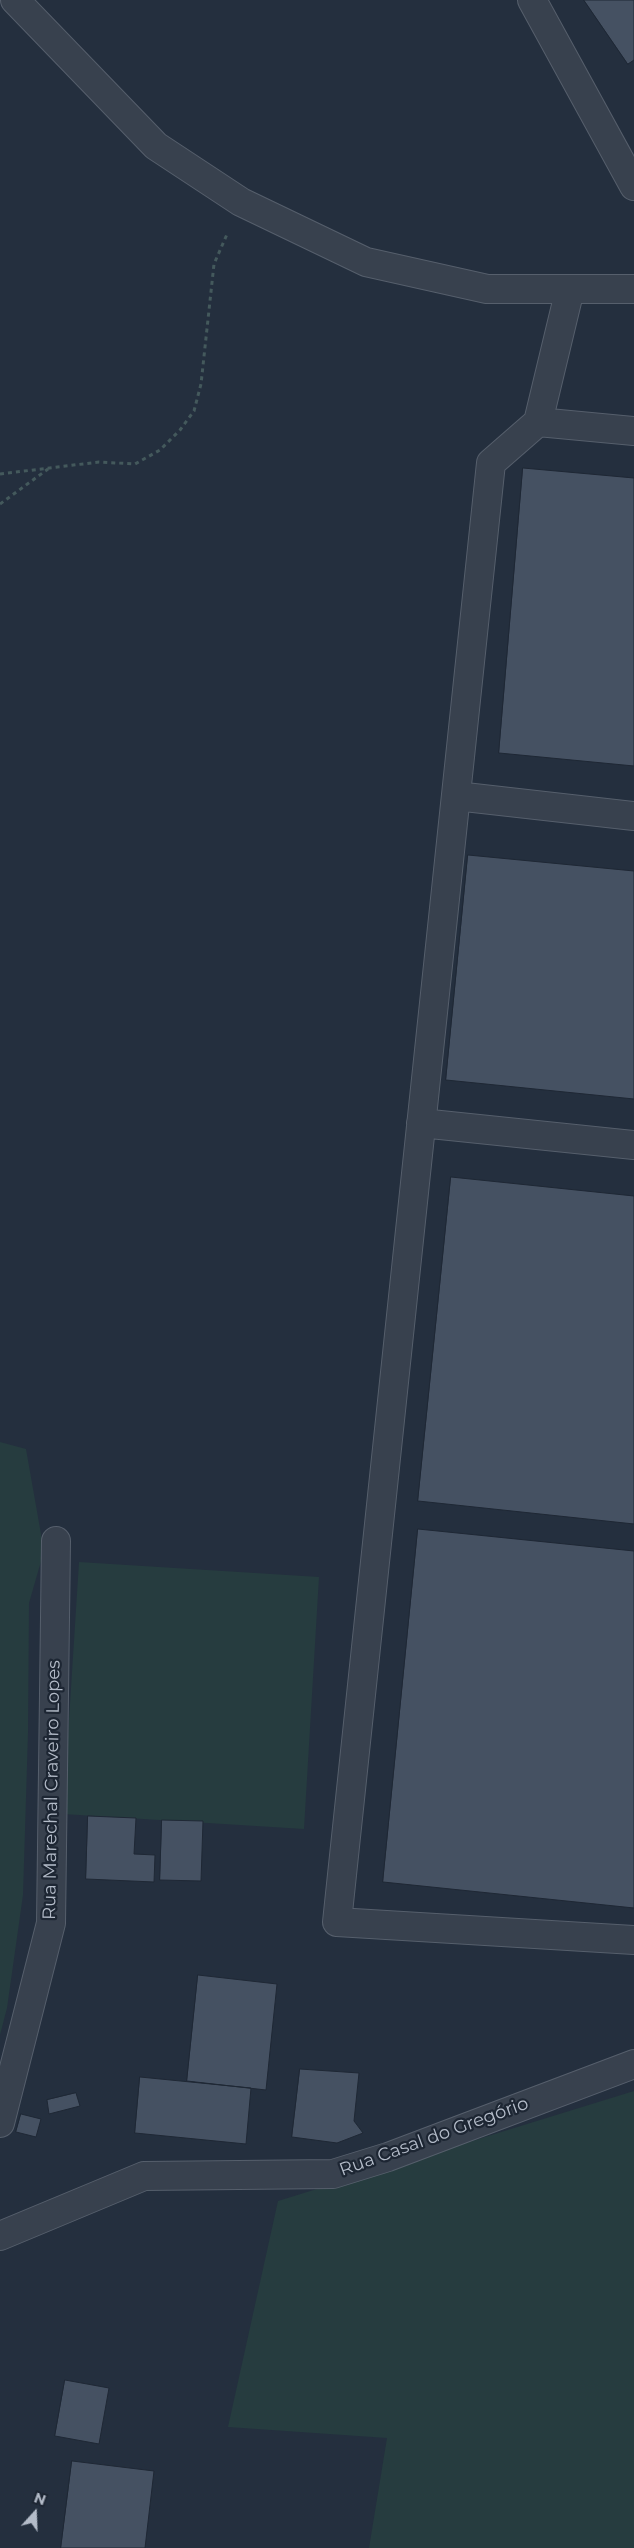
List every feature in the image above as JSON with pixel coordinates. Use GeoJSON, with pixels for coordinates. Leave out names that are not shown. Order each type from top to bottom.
{"type":"FeatureCollection","features":[{"type":"Feature","properties":{"kind":"street"},"geometry":{"type":"LineString","coordinates":[[15,0],[156,146],[241,202],[366,262],[487,289],[634,289]]}},
{"type":"Feature","properties":{"kind":"street"},"geometry":{"type":"LineString","coordinates":[[532,0],[634,186]]}},
{"type":"Feature","properties":{"kind":"street"},"geometry":{"type":"LineString","coordinates":[[570,289],[538,422],[490,463],[336,1922],[634,1940]]}},
{"type":"Feature","properties":{"kind":"street"},"geometry":{"type":"LineString","coordinates":[[538,422],[634,431]]}},
{"type":"Feature","properties":{"kind":"street"},"geometry":{"type":"LineString","coordinates":[[456,796],[634,816]]}},
{"type":"Feature","properties":{"kind":"street"},"geometry":{"type":"LineString","coordinates":[[421,1123],[634,1145]]}},
{"type":"Feature","properties":{"kind":"street","name":"Rua Marechal Craveiro Lopes"},"geometry":{"type":"LineString","coordinates":[[0,2123],[51,1923],[56,1540]]}},
{"type":"Feature","properties":{"kind":"street","name":"Rua Casal do Gregório"},"geometry":{"type":"LineString","coordinates":[[0,2236],[144,2176],[332,2174],[388,2157],[634,2064]]}},
{"type":"Feature","properties":{"kind":"path"},"geometry":{"type":"LineString","coordinates":[[0,474],[99,462],[135,464],[160,450],[180,430],[194,411],[201,384],[214,264],[241,202]]}},
{"type":"Feature","properties":{"kind":"path"},"geometry":{"type":"LineString","coordinates":[[0,504],[50,468]]}},
{"type":"Feature","properties":{"kind":"green space"},"geometry":{"type":"Polygon","coordinates":[[[0,1442],[26,1449],[44,1551],[29,1603],[28,1733],[23,1895],[7,2008],[0,2035],[0,1442]]]}},
{"type":"Feature","properties":{"kind":"green space"},"geometry":{"type":"Polygon","coordinates":[[[79,1562],[319,1577],[304,1829],[63,1814],[79,1562]]]}},
{"type":"Feature","properties":{"kind":"green space"},"geometry":{"type":"Polygon","coordinates":[[[634,2091],[634,2548],[369,2548],[387,2438],[228,2427],[278,2201],[634,2091]]]}},
{"type":"Feature","properties":{"kind":"building"},"geometry":{"type":"Polygon","coordinates":[[[584,0],[634,0],[634,60],[628,64],[584,0]]]}},
{"type":"Feature","properties":{"kind":"building"},"geometry":{"type":"Polygon","coordinates":[[[523,468],[634,478],[634,766],[499,753],[523,468]]]}},
{"type":"Feature","properties":{"kind":"building"},"geometry":{"type":"Polygon","coordinates":[[[468,855],[634,871],[634,1099],[446,1080],[468,855]]]}},
{"type":"Feature","properties":{"kind":"building"},"geometry":{"type":"Polygon","coordinates":[[[451,1177],[634,1196],[634,1524],[418,1501],[451,1177]]]}},
{"type":"Feature","properties":{"kind":"building"},"geometry":{"type":"Polygon","coordinates":[[[418,1529],[634,1551],[634,1908],[383,1882],[418,1529]]]}},
{"type":"Feature","properties":{"kind":"building"},"geometry":{"type":"Polygon","coordinates":[[[88,1816],[136,1818],[134,1854],[155,1855],[154,1882],[86,1879],[88,1816]]]}},
{"type":"Feature","properties":{"kind":"building"},"geometry":{"type":"Polygon","coordinates":[[[162,1820],[203,1821],[201,1881],[160,1880],[162,1820]]]}},
{"type":"Feature","properties":{"kind":"building"},"geometry":{"type":"Polygon","coordinates":[[[198,1975],[277,1984],[266,2090],[187,2081],[198,1975]]]}},
{"type":"Feature","properties":{"kind":"building"},"geometry":{"type":"Polygon","coordinates":[[[300,2069],[359,2073],[354,2121],[363,2133],[337,2143],[292,2137],[300,2069]]]}},
{"type":"Feature","properties":{"kind":"building"},"geometry":{"type":"Polygon","coordinates":[[[140,2077],[251,2088],[246,2144],[135,2133],[140,2077]]]}},
{"type":"Feature","properties":{"kind":"building"},"geometry":{"type":"Polygon","coordinates":[[[76,2093],[80,2106],[49,2114],[47,2100],[76,2093]]]}},
{"type":"Feature","properties":{"kind":"building"},"geometry":{"type":"Polygon","coordinates":[[[21,2114],[41,2119],[36,2137],[16,2132],[21,2114]]]}},
{"type":"Feature","properties":{"kind":"building"},"geometry":{"type":"Polygon","coordinates":[[[65,2380],[109,2388],[99,2444],[55,2436],[65,2380]]]}},
{"type":"Feature","properties":{"kind":"building"},"geometry":{"type":"Polygon","coordinates":[[[72,2461],[154,2471],[145,2548],[61,2548],[72,2461]]]}}]}
